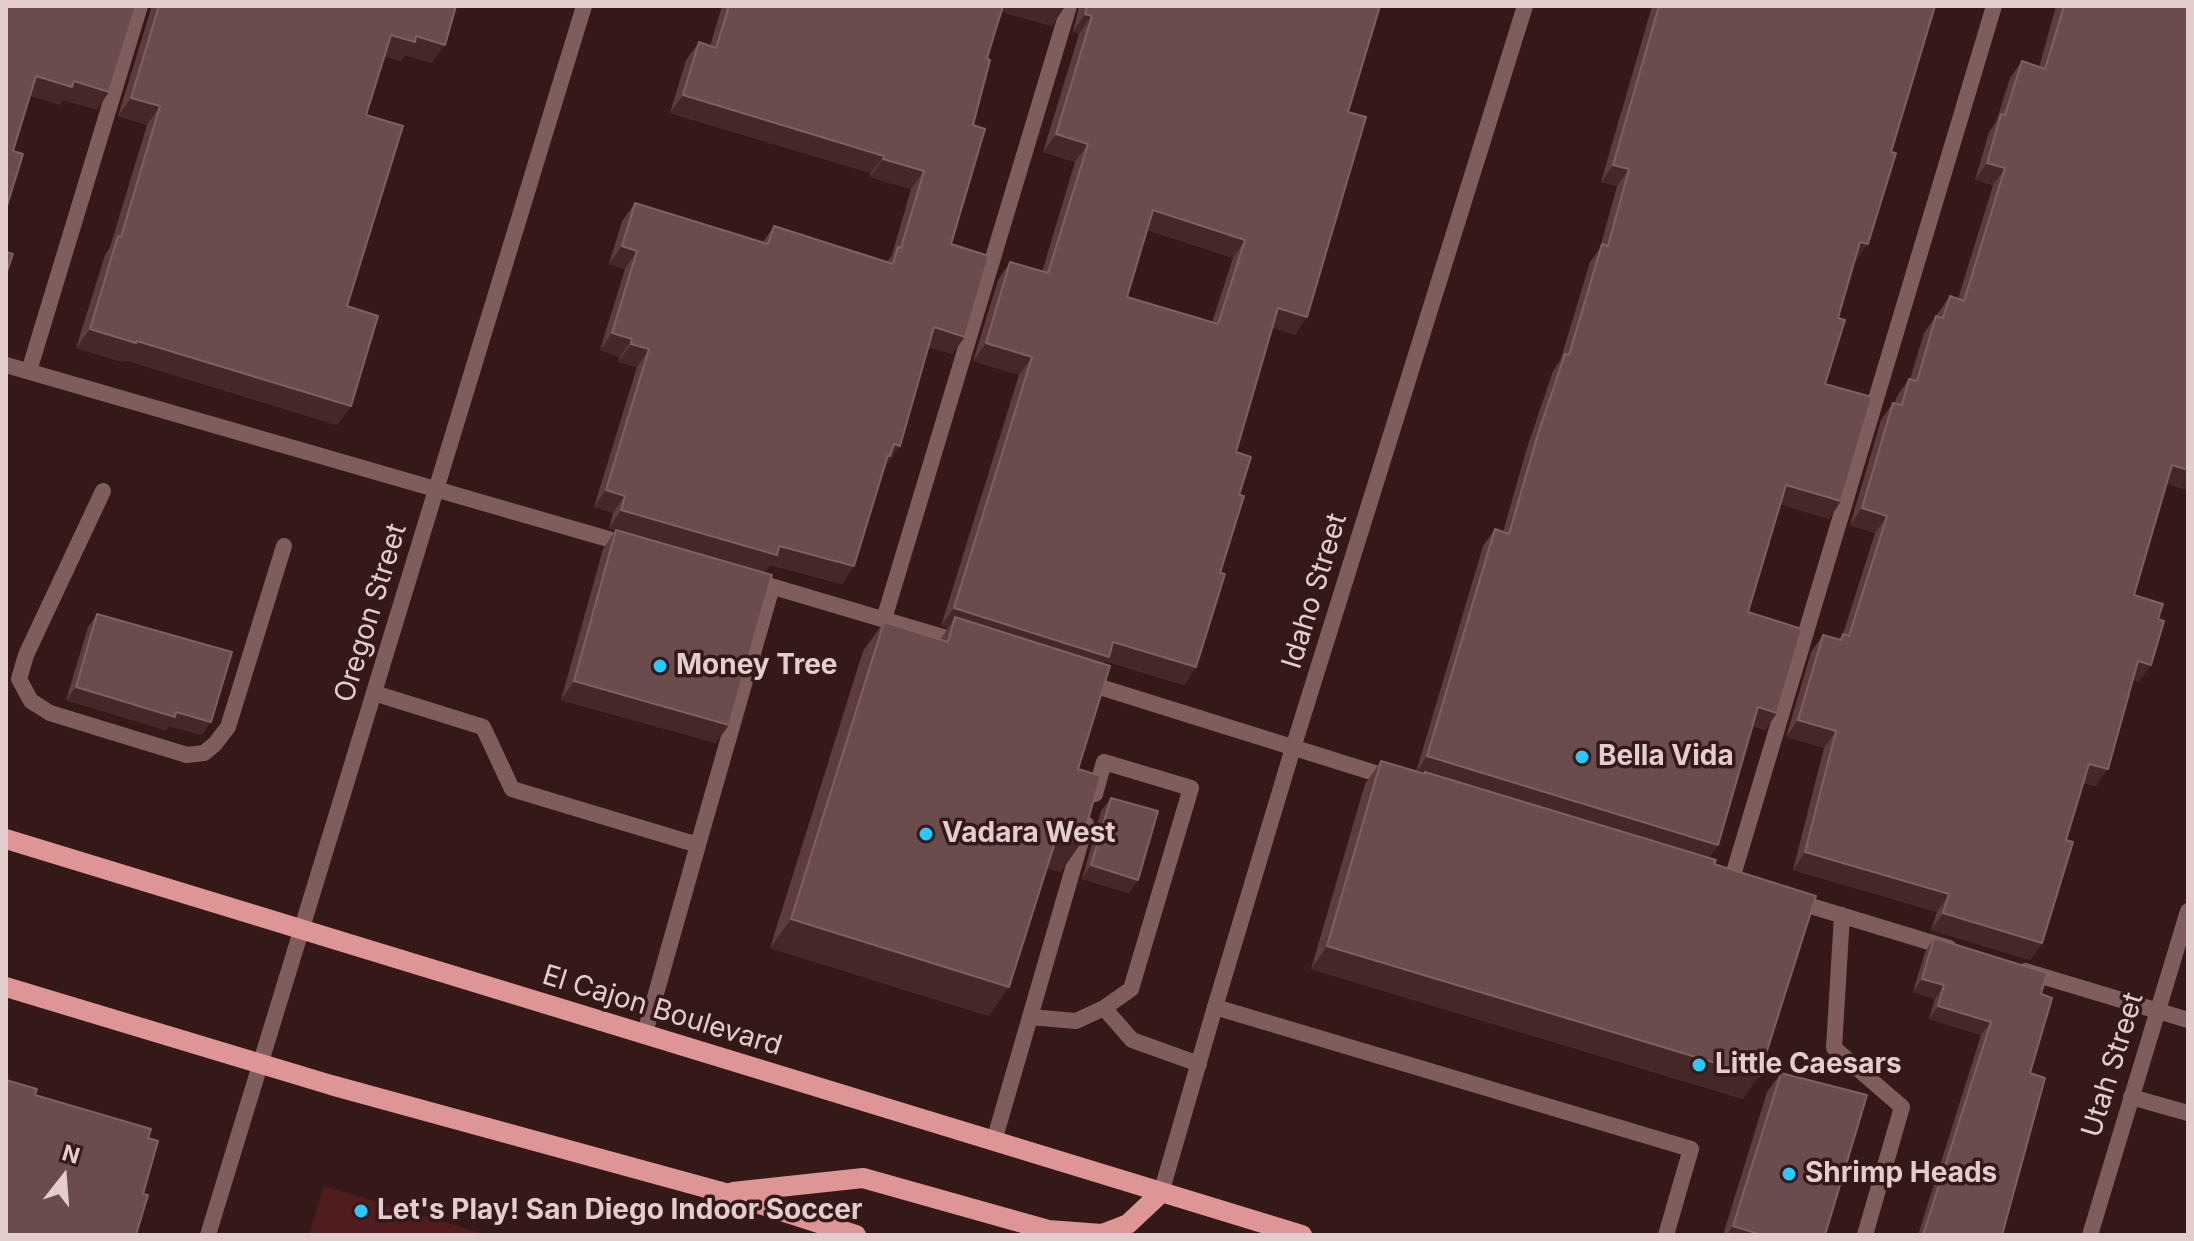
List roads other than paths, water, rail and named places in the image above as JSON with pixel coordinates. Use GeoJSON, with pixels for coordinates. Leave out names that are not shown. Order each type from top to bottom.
{"type":"FeatureCollection","features":[{"type":"Feature","properties":{"kind":"main road","name":"El Cajon Boulevard"},"geometry":{"type":"LineString","coordinates":[[6,839],[1302,1235]]}},
{"type":"Feature","properties":{"kind":"main road"},"geometry":{"type":"LineString","coordinates":[[6,987],[262,1065],[725,1193],[856,1235]]}},
{"type":"Feature","properties":{"kind":"main road"},"geometry":{"type":"LineString","coordinates":[[725,1193],[863,1178],[1048,1230],[1102,1234],[1128,1224],[1161,1193]]}},
{"type":"Feature","properties":{"kind":"street"},"geometry":{"type":"LineString","coordinates":[[29,371],[140,6]]}},
{"type":"Feature","properties":{"kind":"street","name":"Oregon Street"},"geometry":{"type":"LineString","coordinates":[[208,1235],[584,6]]}},
{"type":"Feature","properties":{"kind":"street"},"geometry":{"type":"LineString","coordinates":[[884,619],[1069,6]]}},
{"type":"Feature","properties":{"kind":"street","name":"Idaho Street"},"geometry":{"type":"LineString","coordinates":[[1161,1193],[1293,748],[1525,6]]}},
{"type":"Feature","properties":{"kind":"street"},"geometry":{"type":"LineString","coordinates":[[1731,882],[1994,6]]}},
{"type":"Feature","properties":{"kind":"street"},"geometry":{"type":"LineString","coordinates":[[6,365],[641,549]]}},
{"type":"Feature","properties":{"kind":"street"},"geometry":{"type":"LineString","coordinates":[[103,491],[26,655],[19,679],[31,701],[50,713],[187,755],[204,753],[228,727],[284,546]]}},
{"type":"Feature","properties":{"kind":"street"},"geometry":{"type":"LineString","coordinates":[[729,574],[973,646]]}},
{"type":"Feature","properties":{"kind":"street"},"geometry":{"type":"LineString","coordinates":[[644,1036],[772,587]]}},
{"type":"Feature","properties":{"kind":"street"},"geometry":{"type":"LineString","coordinates":[[1072,678],[1414,785]]}},
{"type":"Feature","properties":{"kind":"street"},"geometry":{"type":"LineString","coordinates":[[374,693],[483,727],[512,789],[698,845]]}},
{"type":"Feature","properties":{"kind":"street"},"geometry":{"type":"LineString","coordinates":[[994,1141],[1104,762],[1191,788],[1131,989],[1104,1008],[1076,1021],[1030,1017]]}},
{"type":"Feature","properties":{"kind":"street"},"geometry":{"type":"LineString","coordinates":[[1773,895],[1962,952]]}},
{"type":"Feature","properties":{"kind":"street","name":"Utah Street"},"geometry":{"type":"LineString","coordinates":[[2090,1235],[2188,911]]}},
{"type":"Feature","properties":{"kind":"street"},"geometry":{"type":"LineString","coordinates":[[1842,915],[1834,1048],[1902,1107],[1865,1235]]}},
{"type":"Feature","properties":{"kind":"street"},"geometry":{"type":"LineString","coordinates":[[2007,965],[2188,1020]]}},
{"type":"Feature","properties":{"kind":"street"},"geometry":{"type":"LineString","coordinates":[[1215,1007],[1691,1149],[1666,1235]]}},
{"type":"Feature","properties":{"kind":"street"},"geometry":{"type":"LineString","coordinates":[[1104,1008],[1132,1040],[1199,1064]]}},
{"type":"Feature","properties":{"kind":"street"},"geometry":{"type":"LineString","coordinates":[[2131,1097],[2188,1113]]}},
{"type":"Feature","properties":{"kind":"place","name":"Money Tree"},"geometry":{"type":"Point","coordinates":[660,666]}},
{"type":"Feature","properties":{"kind":"place","name":"Bella Vida"},"geometry":{"type":"Point","coordinates":[1582,757]}},
{"type":"Feature","properties":{"kind":"place","name":"Vadara West"},"geometry":{"type":"Point","coordinates":[926,834]}},
{"type":"Feature","properties":{"kind":"place","name":"Little Caesars"},"geometry":{"type":"Point","coordinates":[1699,1065]}},
{"type":"Feature","properties":{"kind":"place","name":"Shrimp Heads"},"geometry":{"type":"Point","coordinates":[1789,1174]}},
{"type":"Feature","properties":{"kind":"place","name":"Let's Play! San Diego Indoor Soccer"},"geometry":{"type":"Point","coordinates":[361,1211]}}]}
